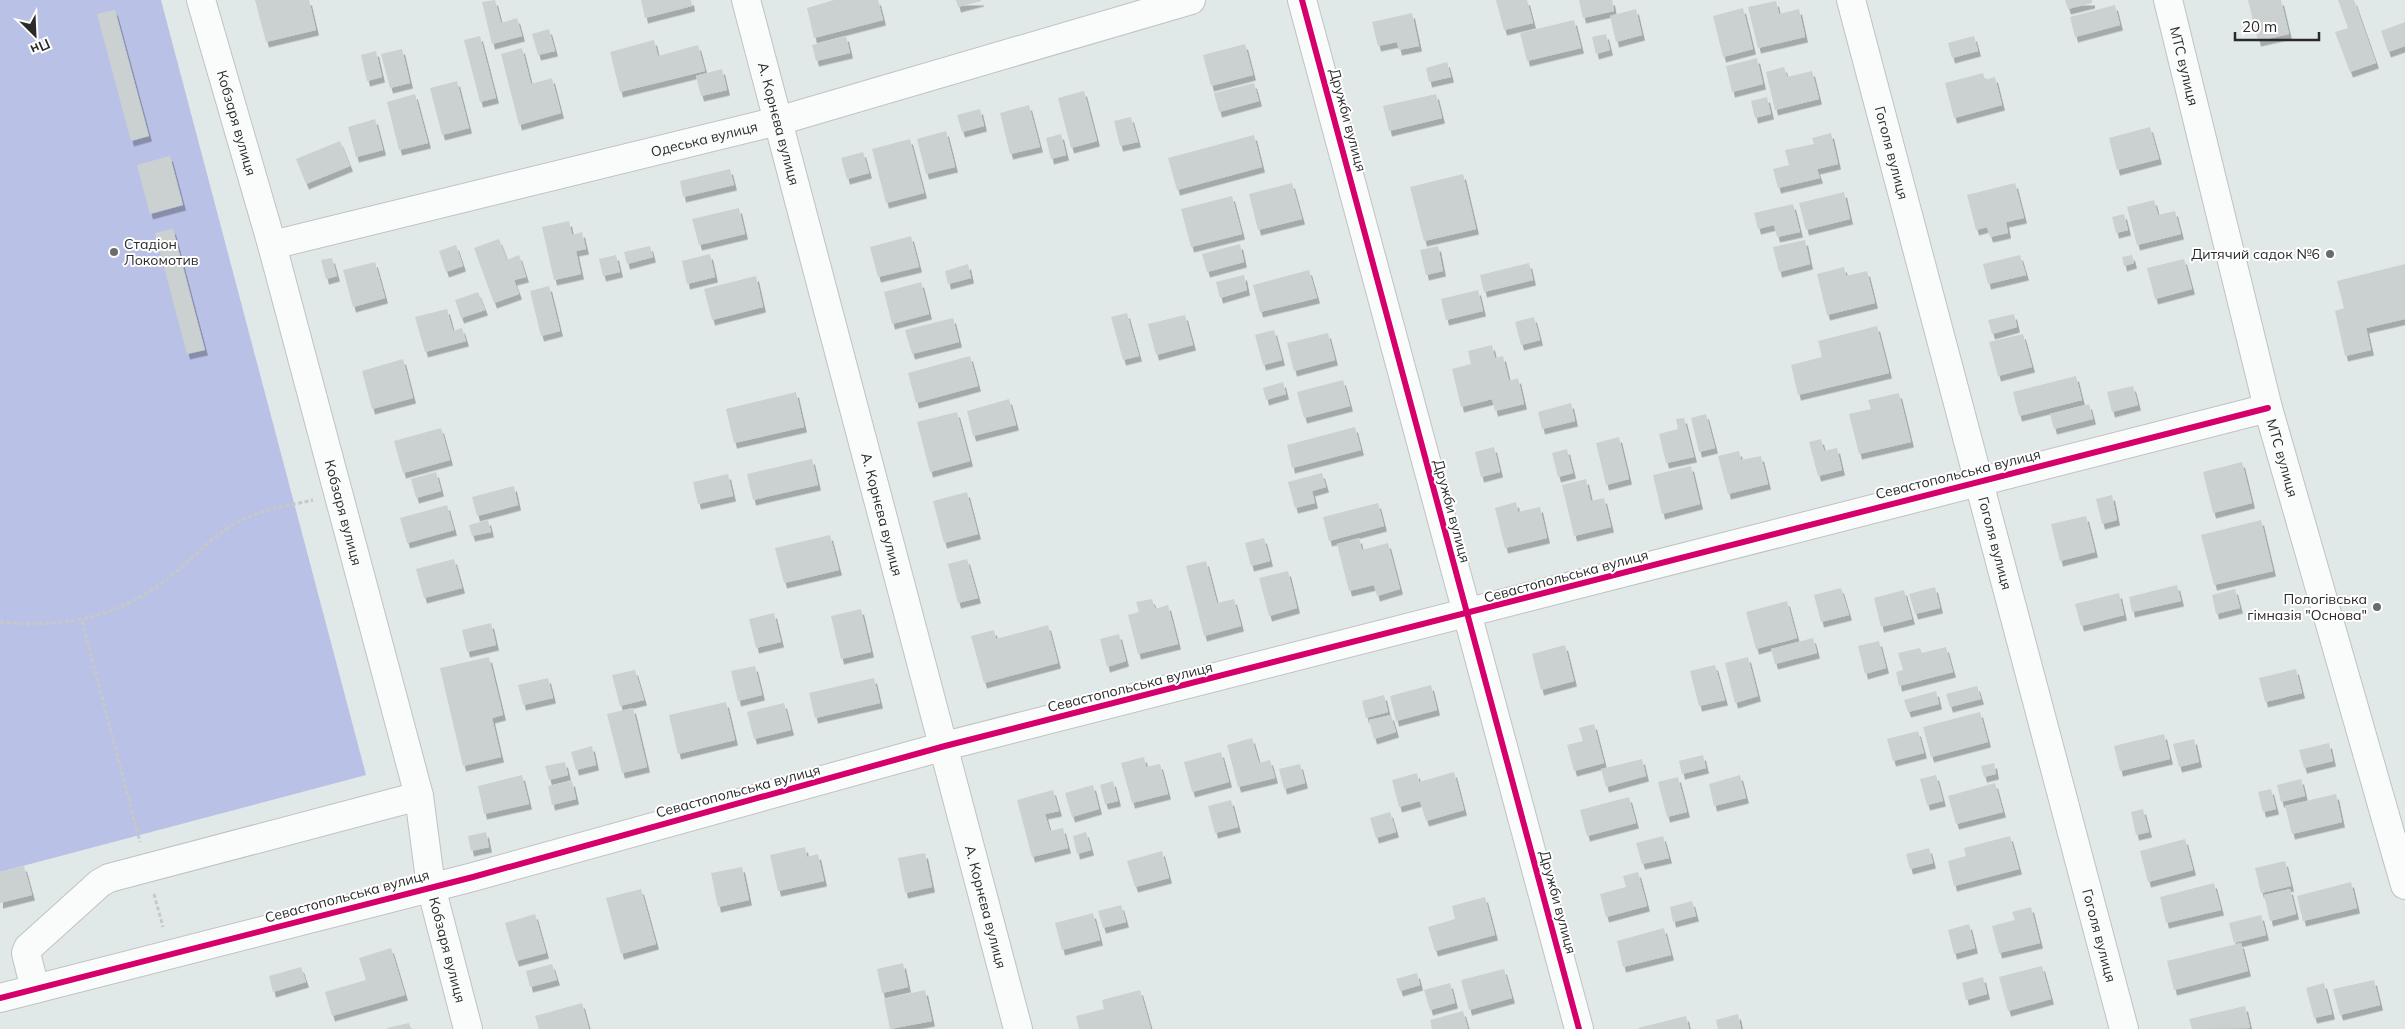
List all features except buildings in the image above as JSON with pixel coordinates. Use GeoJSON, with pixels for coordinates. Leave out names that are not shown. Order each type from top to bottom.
{"type":"FeatureCollection","features":[{"type":"Feature","properties":{"kind":"street","name":"Кобзаря вулиця"},"geometry":{"type":"LineString","coordinates":[[201,0],[272,245],[419,796],[431,887],[468,1029]]}},
{"type":"Feature","properties":{"kind":"street","name":"А. Корнєва вулиця"},"geometry":{"type":"LineString","coordinates":[[746,0],[945,746],[1018,1029]]}},
{"type":"Feature","properties":{"kind":"street","name":"Одеська вулиця"},"geometry":{"type":"LineString","coordinates":[[272,245],[778,121],[1191,0]]}},
{"type":"Feature","properties":{"kind":"street","name":"Дружби вулиця"},"geometry":{"type":"LineString","coordinates":[[1302,0],[1579,1029]]}},
{"type":"Feature","properties":{"kind":"street","name":"Гоголя вулиця"},"geometry":{"type":"LineString","coordinates":[[1851,0],[2124,1029]]}},
{"type":"Feature","properties":{"kind":"street","name":"МТС вулиця"},"geometry":{"type":"LineString","coordinates":[[2168,0],[2268,408],[2405,885]]}},
{"type":"Feature","properties":{"kind":"street","name":"Севастопольська вулиця"},"geometry":{"type":"LineString","coordinates":[[0,998],[431,887],[945,746],[1467,615],[2268,408]]}},
{"type":"Feature","properties":{"kind":"street"},"geometry":{"type":"LineString","coordinates":[[35,989],[26,953],[33,943],[104,880],[419,796]]}},
{"type":"Feature","properties":{"kind":"path"},"geometry":{"type":"LineString","coordinates":[[0,622],[42,625],[82,621],[150,591],[237,523],[252,516],[338,493]]}},
{"type":"Feature","properties":{"kind":"path"},"geometry":{"type":"LineString","coordinates":[[82,621],[170,955]]}},
{"type":"Feature","properties":{"kind":"shaded area","name":"Стадіон Локомотив"},"geometry":{"type":"Polygon","coordinates":[[[0,0],[161,0],[366,775],[0,872],[0,0]]]}},
{"type":"Feature","properties":{"kind":"cycle path"},"geometry":{"type":"LineString","coordinates":[[1302,0],[1579,1029]]}},
{"type":"Feature","properties":{"kind":"cycle path"},"geometry":{"type":"LineString","coordinates":[[0,998],[473,877],[945,746],[2268,408]]}},
{"type":"Feature","properties":{"kind":"place","name":"Стадіон Локомотив"},"geometry":{"type":"Point","coordinates":[114,252]}},
{"type":"Feature","properties":{"kind":"place","name":"Дитячий садок №6"},"geometry":{"type":"Point","coordinates":[2330,254]}},
{"type":"Feature","properties":{"kind":"place","name":"Пологівська гімназія \"Основа\""},"geometry":{"type":"Point","coordinates":[2377,607]}}]}
